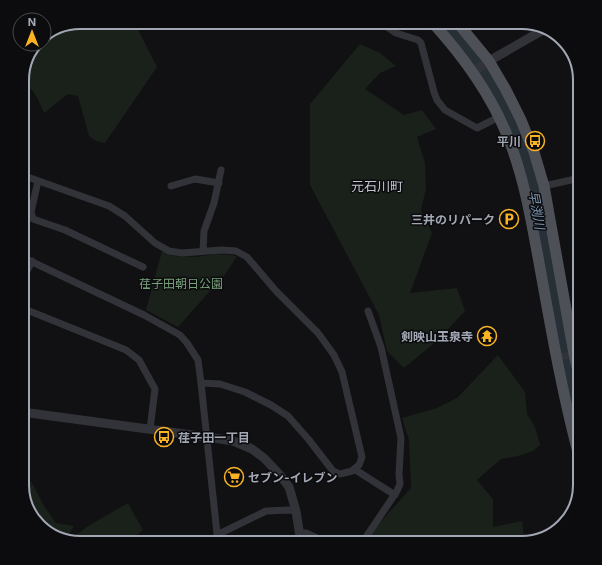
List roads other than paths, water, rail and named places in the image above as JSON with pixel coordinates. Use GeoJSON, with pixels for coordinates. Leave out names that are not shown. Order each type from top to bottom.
{"type":"FeatureCollection","features":[{"type":"Feature","properties":{"kind":"main road"},"geometry":{"type":"LineString","coordinates":[[439,29],[506,90],[521,120],[534,152],[544,186],[573,334]]}},
{"type":"Feature","properties":{"kind":"main road"},"geometry":{"type":"LineString","coordinates":[[462,29],[481,67],[486,94],[499,117],[513,152],[525,189],[556,358],[573,430]]}},
{"type":"Feature","properties":{"kind":"street"},"geometry":{"type":"LineString","coordinates":[[390,29],[396,33],[418,40],[421,43],[434,92],[437,100],[445,110],[477,128],[499,117]]}},
{"type":"Feature","properties":{"kind":"street"},"geometry":{"type":"LineString","coordinates":[[481,67],[539,32]]}},
{"type":"Feature","properties":{"kind":"street"},"geometry":{"type":"LineString","coordinates":[[203,251],[204,231],[214,203],[221,170]]}},
{"type":"Feature","properties":{"kind":"street"},"geometry":{"type":"LineString","coordinates":[[29,178],[109,206],[126,216],[155,243],[169,251],[182,253],[222,250],[236,251],[247,257],[276,291],[318,334],[334,355],[342,372],[362,457],[359,465],[352,471],[340,474],[333,471],[288,416],[271,405],[245,392],[220,384],[201,383]]}},
{"type":"Feature","properties":{"kind":"street"},"geometry":{"type":"LineString","coordinates":[[171,186],[195,179],[219,183]]}},
{"type":"Feature","properties":{"kind":"street"},"geometry":{"type":"LineString","coordinates":[[544,186],[573,180]]}},
{"type":"Feature","properties":{"kind":"street"},"geometry":{"type":"LineString","coordinates":[[38,181],[31,212],[33,219],[65,230],[143,267]]}},
{"type":"Feature","properties":{"kind":"street"},"geometry":{"type":"LineString","coordinates":[[29,260],[144,315],[180,335],[187,343],[198,360],[217,535],[266,511],[296,511]]}},
{"type":"Feature","properties":{"kind":"street"},"geometry":{"type":"LineString","coordinates":[[29,267],[32,261]]}},
{"type":"Feature","properties":{"kind":"street"},"geometry":{"type":"LineString","coordinates":[[29,311],[126,350],[138,360],[154,390],[150,429]]}},
{"type":"Feature","properties":{"kind":"street"},"geometry":{"type":"LineString","coordinates":[[367,536],[400,484],[399,474],[401,438],[381,347],[368,311]]}},
{"type":"Feature","properties":{"kind":"street"},"geometry":{"type":"LineString","coordinates":[[556,358],[573,355]]}},
{"type":"Feature","properties":{"kind":"street"},"geometry":{"type":"LineString","coordinates":[[29,413],[233,441],[252,449],[264,458],[280,474],[289,487],[296,511],[300,536]]}},
{"type":"Feature","properties":{"kind":"street"},"geometry":{"type":"LineString","coordinates":[[354,469],[395,494]]}},
{"type":"Feature","properties":{"kind":"street"},"geometry":{"type":"LineString","coordinates":[[302,536],[306,533],[313,536]]}},
{"type":"Feature","properties":{"kind":"waterway","name":"早渕川"},"geometry":{"type":"LineString","coordinates":[[448,29],[481,70],[516,138],[532,181],[562,350],[573,392]]}},
{"type":"Feature","properties":{"kind":"place","name":"平川"},"geometry":{"type":"Point","coordinates":[535,141]}},
{"type":"Feature","properties":{"kind":"place","name":"三井のリパーク"},"geometry":{"type":"Point","coordinates":[509,219]}},
{"type":"Feature","properties":{"kind":"place","name":"剣映山玉泉寺"},"geometry":{"type":"Point","coordinates":[487,336]}},
{"type":"Feature","properties":{"kind":"place","name":"荏子田一丁目"},"geometry":{"type":"Point","coordinates":[164,437]}},
{"type":"Feature","properties":{"kind":"place","name":"セブン-イレブン"},"geometry":{"type":"Point","coordinates":[234,477]}},
{"type":"Feature","properties":{"kind":"district","name":"元石川町"},"geometry":{"type":"Point","coordinates":[377,186]}},
{"type":"Feature","properties":{"kind":"park label","name":"荏子田朝日公園"},"geometry":{"type":"Point","coordinates":[181,283]}}]}
